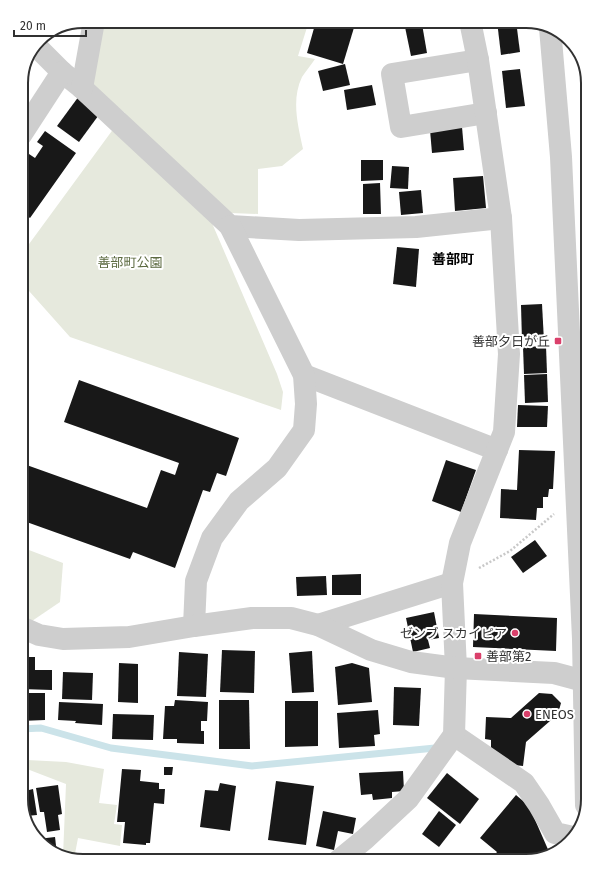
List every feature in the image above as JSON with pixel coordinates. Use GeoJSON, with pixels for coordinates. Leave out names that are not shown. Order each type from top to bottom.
{"type":"FeatureCollection","features":[{"type":"Feature","properties":{"kind":"street"},"geometry":{"type":"LineString","coordinates":[[82,88],[93,28]]}},
{"type":"Feature","properties":{"kind":"street"},"geometry":{"type":"LineString","coordinates":[[347,854],[408,799],[454,735],[456,668],[452,583],[460,543],[504,432],[509,354],[501,218],[478,60],[471,28]]}},
{"type":"Feature","properties":{"kind":"street"},"geometry":{"type":"LineString","coordinates":[[551,34],[562,157],[581,578]]}},
{"type":"Feature","properties":{"kind":"street"},"geometry":{"type":"LineString","coordinates":[[40,50],[62,72],[82,88],[230,226],[304,375],[306,404],[304,430],[276,468],[239,501],[212,538],[196,581],[194,626]]}},
{"type":"Feature","properties":{"kind":"street"},"geometry":{"type":"LineString","coordinates":[[478,60],[392,74],[401,128],[486,113]]}},
{"type":"Feature","properties":{"kind":"street"},"geometry":{"type":"LineString","coordinates":[[28,123],[62,72]]}},
{"type":"Feature","properties":{"kind":"street"},"geometry":{"type":"LineString","coordinates":[[230,226],[299,230],[416,227],[501,218]]}},
{"type":"Feature","properties":{"kind":"street"},"geometry":{"type":"LineString","coordinates":[[304,375],[497,450]]}},
{"type":"Feature","properties":{"kind":"street"},"geometry":{"type":"LineString","coordinates":[[318,625],[452,583]]}},
{"type":"Feature","properties":{"kind":"street"},"geometry":{"type":"LineString","coordinates":[[28,630],[38,635],[63,639],[129,637],[252,618],[291,618],[318,625],[377,652],[411,662],[456,668],[554,672],[581,680]]}},
{"type":"Feature","properties":{"kind":"street"},"geometry":{"type":"LineString","coordinates":[[454,735],[524,783],[540,805],[554,833],[567,836]]}},
{"type":"Feature","properties":{"kind":"path"},"geometry":{"type":"LineString","coordinates":[[452,583],[510,551],[577,495]]}},
{"type":"Feature","properties":{"kind":"green space","name":"善部町公園"},"geometry":{"type":"Polygon","coordinates":[[[99,28],[307,28],[298,56],[315,59],[302,77],[297,95],[296,113],[303,149],[282,166],[258,169],[258,214],[230,213],[196,186],[277,374],[283,392],[281,410],[70,337],[28,290],[28,245],[125,113],[89,85],[99,28]]]}},
{"type":"Feature","properties":{"kind":"green space"},"geometry":{"type":"Polygon","coordinates":[[[28,550],[63,563],[60,602],[32,621],[28,618],[28,550]]]}},
{"type":"Feature","properties":{"kind":"green space"},"geometry":{"type":"Polygon","coordinates":[[[28,760],[66,762],[104,769],[99,803],[117,805],[114,824],[122,825],[120,846],[78,838],[75,853],[63,850],[66,784],[28,769],[28,760]]]}},
{"type":"Feature","properties":{"kind":"building"},"geometry":{"type":"Polygon","coordinates":[[[314,28],[354,28],[343,64],[307,53],[314,28]]]}},
{"type":"Feature","properties":{"kind":"building"},"geometry":{"type":"Polygon","coordinates":[[[405,28],[423,28],[427,53],[411,56],[405,28]]]}},
{"type":"Feature","properties":{"kind":"building"},"geometry":{"type":"Polygon","coordinates":[[[498,28],[517,28],[520,52],[501,55],[498,28]]]}},
{"type":"Feature","properties":{"kind":"building"},"geometry":{"type":"Polygon","coordinates":[[[345,64],[350,85],[323,91],[318,71],[345,64]]]}},
{"type":"Feature","properties":{"kind":"building"},"geometry":{"type":"Polygon","coordinates":[[[520,69],[525,106],[506,108],[502,71],[520,69]]]}},
{"type":"Feature","properties":{"kind":"building"},"geometry":{"type":"Polygon","coordinates":[[[372,85],[376,105],[347,110],[344,90],[372,85]]]}},
{"type":"Feature","properties":{"kind":"building"},"geometry":{"type":"Polygon","coordinates":[[[79,96],[101,112],[79,142],[57,126],[79,96]]]}},
{"type":"Feature","properties":{"kind":"building"},"geometry":{"type":"Polygon","coordinates":[[[462,127],[464,150],[432,153],[430,130],[462,127]]]}},
{"type":"Feature","properties":{"kind":"building"},"geometry":{"type":"Polygon","coordinates":[[[45,131],[76,153],[30,218],[28,216],[28,155],[29,154],[35,158],[43,146],[37,142],[45,131]]]}},
{"type":"Feature","properties":{"kind":"building"},"geometry":{"type":"Polygon","coordinates":[[[361,160],[383,160],[383,180],[361,181],[361,160]]]}},
{"type":"Feature","properties":{"kind":"building"},"geometry":{"type":"Polygon","coordinates":[[[392,166],[409,167],[408,189],[390,188],[392,166]]]}},
{"type":"Feature","properties":{"kind":"building"},"geometry":{"type":"Polygon","coordinates":[[[483,176],[486,208],[455,211],[453,178],[483,176]]]}},
{"type":"Feature","properties":{"kind":"building"},"geometry":{"type":"Polygon","coordinates":[[[380,183],[381,214],[363,214],[363,184],[380,183]]]}},
{"type":"Feature","properties":{"kind":"building"},"geometry":{"type":"Polygon","coordinates":[[[421,190],[423,213],[401,215],[399,192],[421,190]]]}},
{"type":"Feature","properties":{"kind":"building"},"geometry":{"type":"Polygon","coordinates":[[[397,247],[419,249],[416,287],[393,284],[397,247]]]}},
{"type":"Feature","properties":{"kind":"building"},"geometry":{"type":"Polygon","coordinates":[[[542,304],[544,341],[522,341],[521,305],[542,304]]]}},
{"type":"Feature","properties":{"kind":"building"},"geometry":{"type":"Polygon","coordinates":[[[546,346],[547,373],[524,374],[523,347],[546,346]]]}},
{"type":"Feature","properties":{"kind":"building"},"geometry":{"type":"Polygon","coordinates":[[[547,374],[548,402],[525,403],[524,375],[547,374]]]}},
{"type":"Feature","properties":{"kind":"building"},"geometry":{"type":"Polygon","coordinates":[[[79,380],[239,438],[226,476],[217,473],[210,492],[203,490],[175,568],[133,552],[130,559],[28,523],[28,466],[147,508],[161,470],[175,475],[179,463],[64,422],[79,380]]]}},
{"type":"Feature","properties":{"kind":"building"},"geometry":{"type":"Polygon","coordinates":[[[518,405],[548,406],[547,427],[517,427],[518,405]]]}},
{"type":"Feature","properties":{"kind":"building"},"geometry":{"type":"Polygon","coordinates":[[[519,450],[555,451],[553,489],[549,489],[548,497],[543,497],[543,508],[537,508],[536,520],[500,518],[501,489],[517,490],[519,450]]]}},
{"type":"Feature","properties":{"kind":"building"},"geometry":{"type":"Polygon","coordinates":[[[446,460],[476,470],[461,512],[432,501],[446,460]]]}},
{"type":"Feature","properties":{"kind":"building"},"geometry":{"type":"Polygon","coordinates":[[[535,540],[547,556],[523,573],[511,557],[535,540]]]}},
{"type":"Feature","properties":{"kind":"building"},"geometry":{"type":"Polygon","coordinates":[[[361,574],[361,595],[332,595],[332,575],[361,574]]]}},
{"type":"Feature","properties":{"kind":"building"},"geometry":{"type":"Polygon","coordinates":[[[326,576],[327,595],[297,596],[296,577],[326,576]]]}},
{"type":"Feature","properties":{"kind":"building"},"geometry":{"type":"Polygon","coordinates":[[[434,612],[439,638],[428,640],[430,648],[413,652],[406,618],[434,612]]]}},
{"type":"Feature","properties":{"kind":"building","name":"ゼンブ スカイピア"},"geometry":{"type":"Polygon","coordinates":[[[474,614],[557,618],[556,651],[473,647],[474,614]]]}},
{"type":"Feature","properties":{"kind":"building"},"geometry":{"type":"Polygon","coordinates":[[[222,650],[255,651],[254,693],[220,692],[222,650]]]}},
{"type":"Feature","properties":{"kind":"building"},"geometry":{"type":"Polygon","coordinates":[[[312,651],[314,692],[292,693],[289,653],[312,651]]]}},
{"type":"Feature","properties":{"kind":"building"},"geometry":{"type":"Polygon","coordinates":[[[179,652],[208,654],[206,697],[177,696],[179,652]]]}},
{"type":"Feature","properties":{"kind":"building"},"geometry":{"type":"Polygon","coordinates":[[[28,657],[35,657],[35,670],[52,670],[52,690],[28,689],[28,657]]]}},
{"type":"Feature","properties":{"kind":"building"},"geometry":{"type":"Polygon","coordinates":[[[119,663],[138,664],[138,703],[118,702],[119,663]]]}},
{"type":"Feature","properties":{"kind":"building"},"geometry":{"type":"Polygon","coordinates":[[[352,663],[369,668],[372,702],[338,705],[335,667],[352,663]]]}},
{"type":"Feature","properties":{"kind":"building"},"geometry":{"type":"Polygon","coordinates":[[[63,672],[93,673],[92,700],[62,699],[63,672]]]}},
{"type":"Feature","properties":{"kind":"building"},"geometry":{"type":"Polygon","coordinates":[[[394,687],[421,688],[419,726],[393,725],[394,687]]]}},
{"type":"Feature","properties":{"kind":"building"},"geometry":{"type":"Polygon","coordinates":[[[28,693],[45,693],[45,720],[28,721],[28,693]]]}},
{"type":"Feature","properties":{"kind":"building"},"geometry":{"type":"Polygon","coordinates":[[[539,693],[552,694],[561,703],[558,714],[526,742],[523,766],[514,765],[491,749],[491,740],[485,739],[486,717],[511,718],[539,693]]]}},
{"type":"Feature","properties":{"kind":"building"},"geometry":{"type":"Polygon","coordinates":[[[175,700],[208,702],[207,721],[201,721],[201,731],[204,731],[204,744],[177,743],[177,739],[163,739],[165,706],[174,706],[175,700]]]}},
{"type":"Feature","properties":{"kind":"building"},"geometry":{"type":"Polygon","coordinates":[[[219,700],[249,700],[250,749],[219,749],[219,700]]]}},
{"type":"Feature","properties":{"kind":"building"},"geometry":{"type":"Polygon","coordinates":[[[285,701],[318,701],[318,746],[285,747],[285,701]]]}},
{"type":"Feature","properties":{"kind":"building"},"geometry":{"type":"Polygon","coordinates":[[[59,702],[103,704],[102,725],[58,720],[59,702]]]}},
{"type":"Feature","properties":{"kind":"building"},"geometry":{"type":"Polygon","coordinates":[[[378,710],[380,734],[374,735],[375,746],[339,748],[337,713],[378,710]]]}},
{"type":"Feature","properties":{"kind":"building"},"geometry":{"type":"Polygon","coordinates":[[[113,714],[154,715],[153,740],[112,739],[113,714]]]}},
{"type":"Feature","properties":{"kind":"building"},"geometry":{"type":"Polygon","coordinates":[[[164,767],[173,767],[172,775],[164,775],[164,767]]]}},
{"type":"Feature","properties":{"kind":"building"},"geometry":{"type":"Polygon","coordinates":[[[122,769],[141,770],[140,781],[159,783],[159,789],[165,789],[164,804],[154,803],[150,843],[146,843],[146,845],[123,843],[125,822],[117,822],[122,769]]]}},
{"type":"Feature","properties":{"kind":"building"},"geometry":{"type":"Polygon","coordinates":[[[403,771],[404,791],[392,792],[392,798],[373,800],[372,794],[361,795],[359,773],[403,771]]]}},
{"type":"Feature","properties":{"kind":"building"},"geometry":{"type":"Polygon","coordinates":[[[447,773],[479,799],[460,824],[427,798],[447,773]]]}},
{"type":"Feature","properties":{"kind":"building"},"geometry":{"type":"Polygon","coordinates":[[[28,776],[29,790],[33,789],[37,815],[31,816],[28,806],[28,776]]]}},
{"type":"Feature","properties":{"kind":"building"},"geometry":{"type":"Polygon","coordinates":[[[276,781],[314,786],[306,845],[268,840],[276,781]]]}},
{"type":"Feature","properties":{"kind":"building"},"geometry":{"type":"Polygon","coordinates":[[[220,783],[236,786],[230,831],[200,827],[205,790],[218,791],[220,783]]]}},
{"type":"Feature","properties":{"kind":"building"},"geometry":{"type":"Polygon","coordinates":[[[58,785],[62,814],[58,815],[60,830],[47,832],[44,812],[40,812],[36,788],[58,785]]]}},
{"type":"Feature","properties":{"kind":"building"},"geometry":{"type":"Polygon","coordinates":[[[516,795],[529,806],[548,849],[533,854],[495,854],[497,852],[480,838],[516,795]]]}},
{"type":"Feature","properties":{"kind":"building"},"geometry":{"type":"Polygon","coordinates":[[[323,811],[356,818],[353,834],[338,831],[334,850],[316,846],[323,811]]]}},
{"type":"Feature","properties":{"kind":"building"},"geometry":{"type":"Polygon","coordinates":[[[439,811],[456,825],[439,847],[422,834],[439,811]]]}},
{"type":"Feature","properties":{"kind":"building"},"geometry":{"type":"Polygon","coordinates":[[[55,837],[56,847],[50,843],[44,838],[55,837]]]}},
{"type":"Feature","properties":{"kind":"waterway"},"geometry":{"type":"LineString","coordinates":[[28,729],[41,728],[111,748],[252,766],[435,748]]}},
{"type":"Feature","properties":{"kind":"place","name":"善部夕日が丘"},"geometry":{"type":"Point","coordinates":[558,341]}},
{"type":"Feature","properties":{"kind":"place","name":"ゼンブ スカイピア"},"geometry":{"type":"Point","coordinates":[515,633]}},
{"type":"Feature","properties":{"kind":"place","name":"善部第2"},"geometry":{"type":"Point","coordinates":[478,656]}},
{"type":"Feature","properties":{"kind":"place","name":"ENEOS"},"geometry":{"type":"Point","coordinates":[527,714]}},
{"type":"Feature","properties":{"kind":"district","name":"善部町"},"geometry":{"type":"Point","coordinates":[453,259]}}]}
